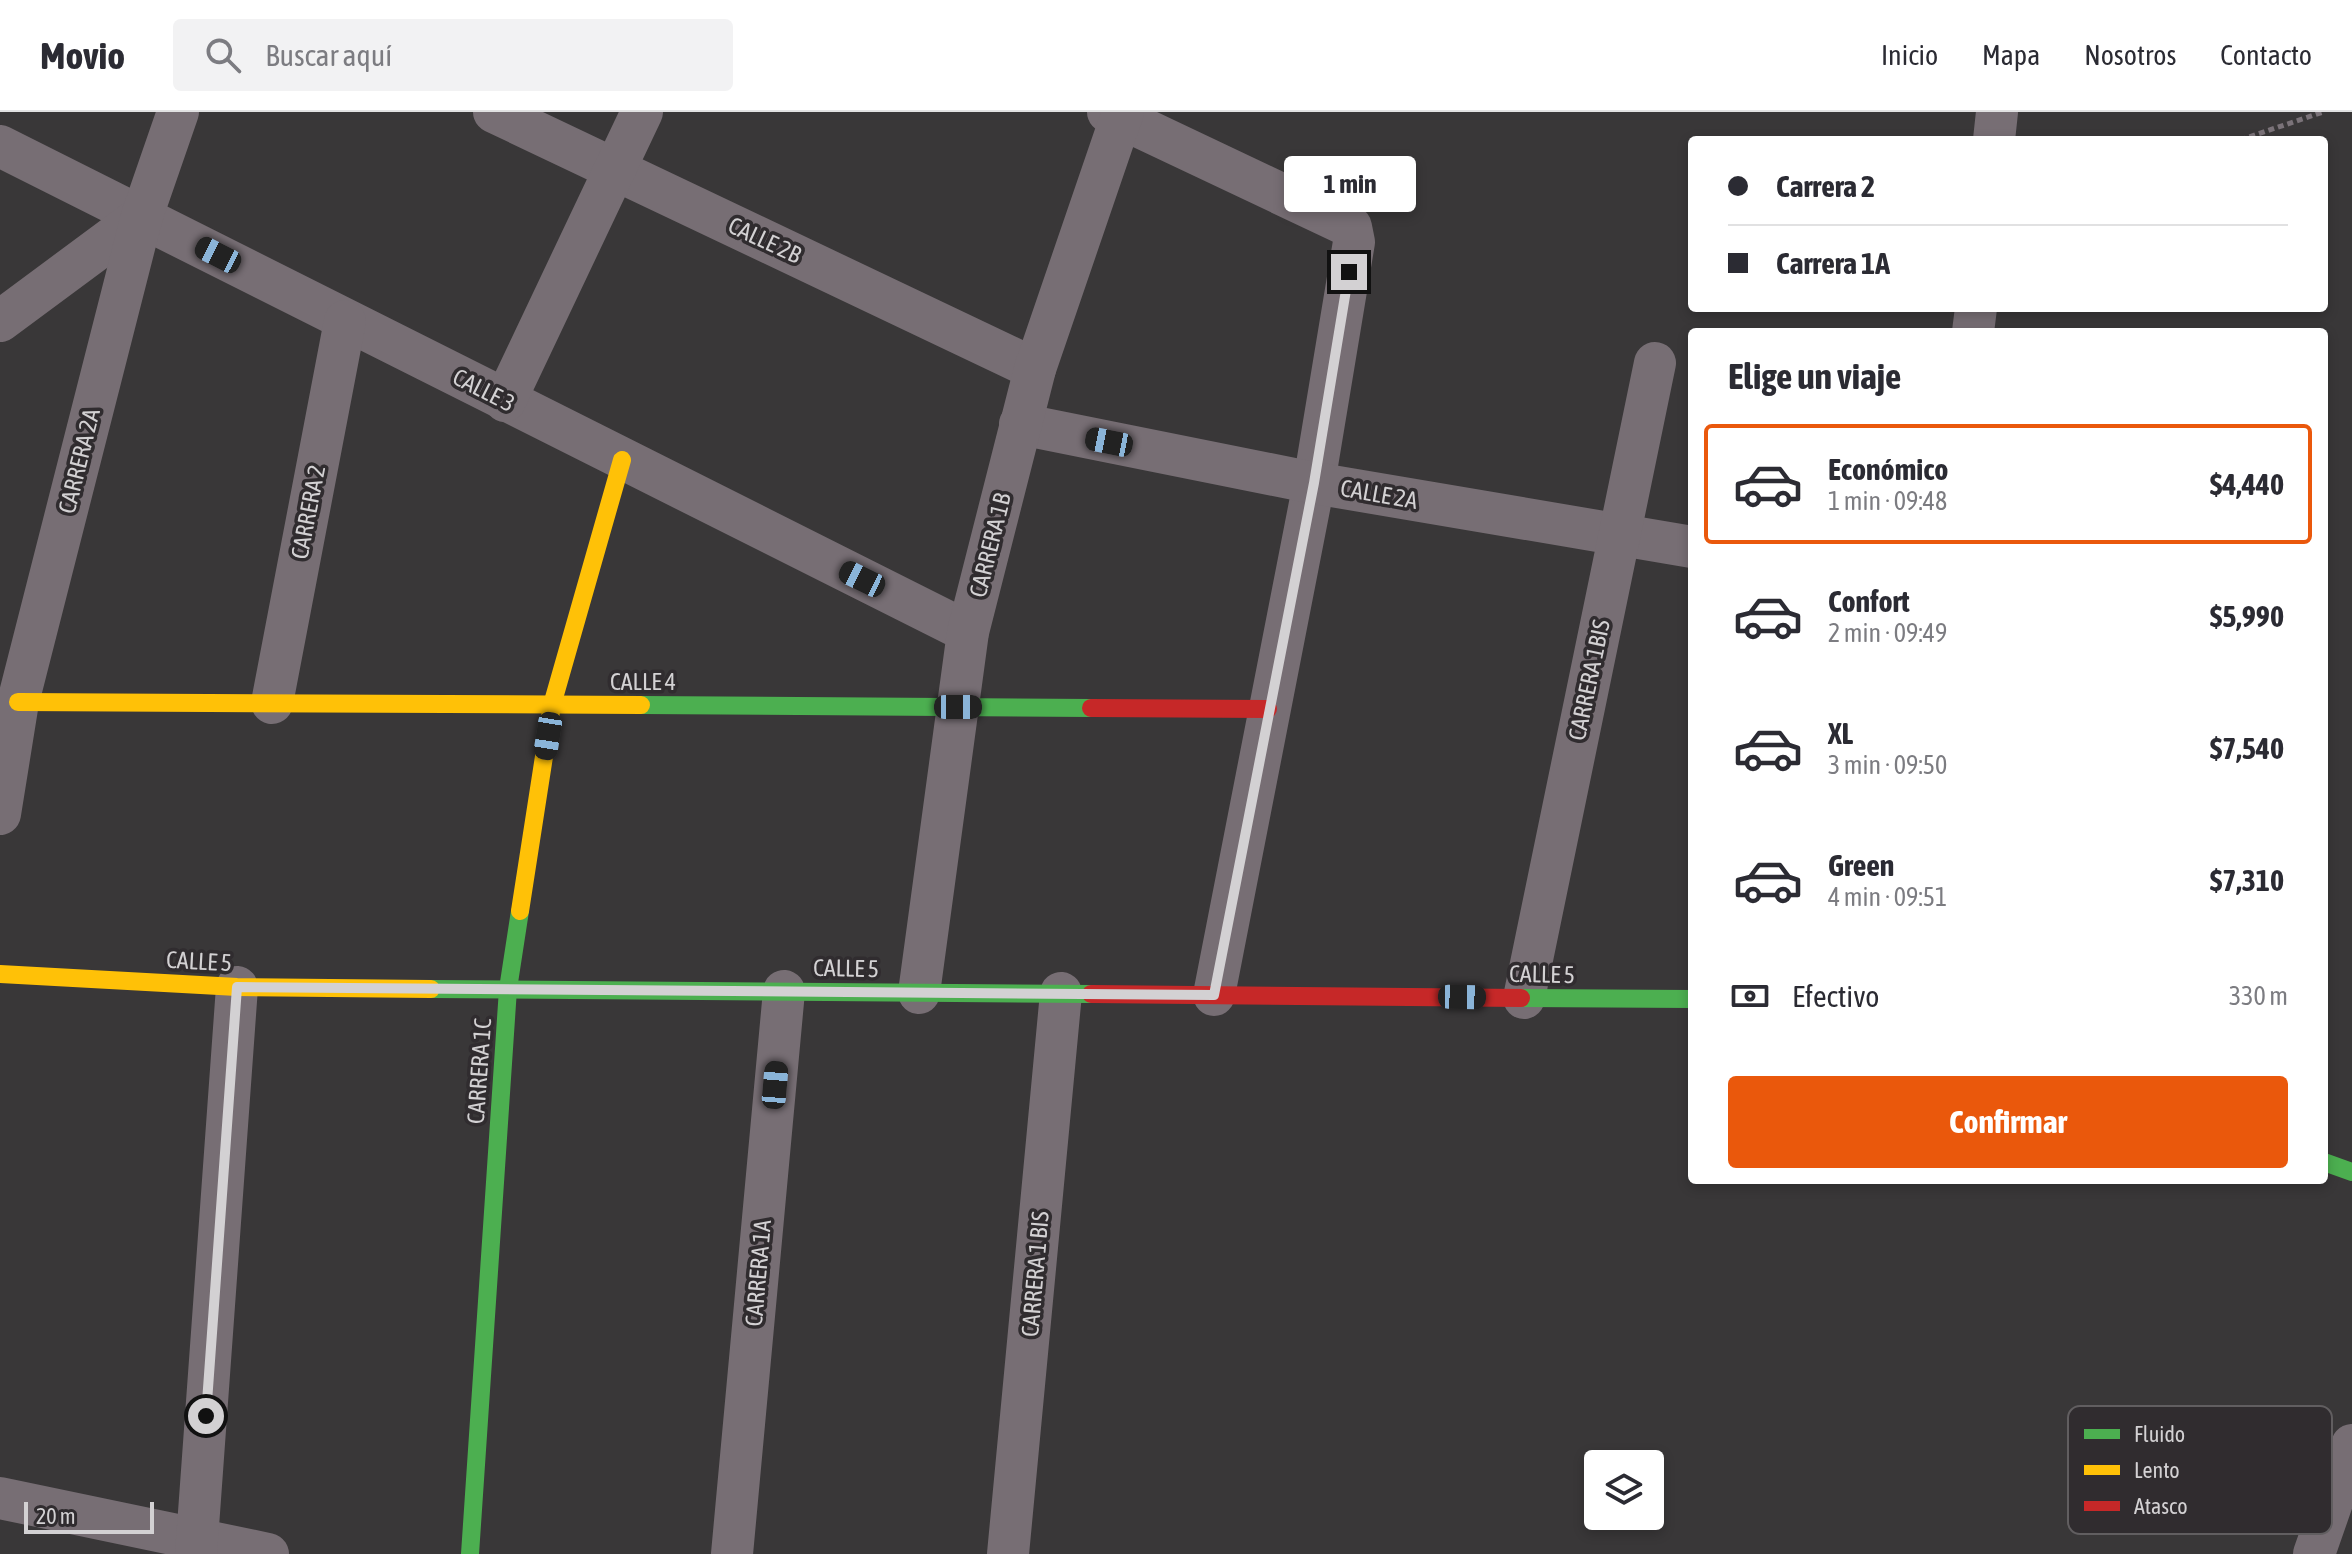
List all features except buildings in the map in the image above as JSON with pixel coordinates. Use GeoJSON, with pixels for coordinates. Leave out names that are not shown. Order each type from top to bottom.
{"type":"FeatureCollection","features":[{"type":"Feature","properties":{"kind":"street","name":"CARRERA 2A"},"geometry":{"type":"LineString","coordinates":[[0,814],[18,702],[142,216],[178,112]]}},
{"type":"Feature","properties":{"kind":"street","name":"CALLE 2B"},"geometry":{"type":"LineString","coordinates":[[494,112],[1035,369]]}},
{"type":"Feature","properties":{"kind":"street"},"geometry":{"type":"LineString","coordinates":[[505,401],[642,112]]}},
{"type":"Feature","properties":{"kind":"street"},"geometry":{"type":"LineString","coordinates":[[1994,136],[1997,112]]}},
{"type":"Feature","properties":{"kind":"street"},"geometry":{"type":"LineString","coordinates":[[1117,114],[1351,227],[1354,242],[1314,483],[1214,995]]}},
{"type":"Feature","properties":{"kind":"street","name":"CARRERA 1B"},"geometry":{"type":"LineString","coordinates":[[919,993],[968,632],[1035,369],[1117,114]]}},
{"type":"Feature","properties":{"kind":"street","name":"CALLE 3"},"geometry":{"type":"LineString","coordinates":[[0,146],[968,632]]}},
{"type":"Feature","properties":{"kind":"street"},"geometry":{"type":"LineString","coordinates":[[0,321],[142,216]]}},
{"type":"Feature","properties":{"kind":"street","name":"CARRERA 2"},"geometry":{"type":"LineString","coordinates":[[272,703],[345,321]]}},
{"type":"Feature","properties":{"kind":"street","name":"CARRERA 1BIS"},"geometry":{"type":"LineString","coordinates":[[1524,998],[1655,363]]}},
{"type":"Feature","properties":{"kind":"street","name":"CALLE 2A"},"geometry":{"type":"LineString","coordinates":[[1020,424],[1314,483],[1688,546]]}},
{"type":"Feature","properties":{"kind":"street","name":"CARRERA 1C"},"geometry":{"type":"LineString","coordinates":[[470,1554],[508,989],[552,705],[622,460]]}},
{"type":"Feature","properties":{"kind":"street","name":"CALLE 4"},"geometry":{"type":"LineString","coordinates":[[18,702],[1268,709]]}},
{"type":"Feature","properties":{"kind":"street","name":"CALLE 5"},"geometry":{"type":"LineString","coordinates":[[0,974],[237,987],[1688,999]]}},
{"type":"Feature","properties":{"kind":"street"},"geometry":{"type":"LineString","coordinates":[[196,1547],[237,987]]}},
{"type":"Feature","properties":{"kind":"street","name":"CARRERA 1A"},"geometry":{"type":"LineString","coordinates":[[732,1554],[784,991]]}},
{"type":"Feature","properties":{"kind":"street","name":"CARRERA 1 BIS"},"geometry":{"type":"LineString","coordinates":[[1008,1554],[1061,993]]}},
{"type":"Feature","properties":{"kind":"street"},"geometry":{"type":"LineString","coordinates":[[2328,1163],[2352,1172]]}},
{"type":"Feature","properties":{"kind":"street"},"geometry":{"type":"LineString","coordinates":[[2332,1502],[2352,1445]]}},
{"type":"Feature","properties":{"kind":"street"},"geometry":{"type":"LineString","coordinates":[[0,1498],[196,1547],[268,1554]]}},
{"type":"Feature","properties":{"kind":"street"},"geometry":{"type":"LineString","coordinates":[[2314,1554],[2321,1534]]}},
{"type":"Feature","properties":{"kind":"path"},"geometry":{"type":"LineString","coordinates":[[2252,136],[2323,112]]}},
{"type":"Feature","properties":{"kind":"traffic: fast"},"geometry":{"type":"LineString","coordinates":[[641,705],[1091,708]]}},
{"type":"Feature","properties":{"kind":"traffic: fast"},"geometry":{"type":"LineString","coordinates":[[470,1554],[508,989],[520,911]]}},
{"type":"Feature","properties":{"kind":"traffic: fast"},"geometry":{"type":"LineString","coordinates":[[431,989],[1091,994]]}},
{"type":"Feature","properties":{"kind":"traffic: fast"},"geometry":{"type":"LineString","coordinates":[[1521,998],[1688,999]]}},
{"type":"Feature","properties":{"kind":"traffic: fast"},"geometry":{"type":"LineString","coordinates":[[2328,1163],[2352,1172]]}},
{"type":"Feature","properties":{"kind":"traffic: slow"},"geometry":{"type":"LineString","coordinates":[[520,911],[552,705],[622,460]]}},
{"type":"Feature","properties":{"kind":"traffic: slow"},"geometry":{"type":"LineString","coordinates":[[18,702],[641,705]]}},
{"type":"Feature","properties":{"kind":"traffic: slow"},"geometry":{"type":"LineString","coordinates":[[0,974],[237,987],[431,989]]}},
{"type":"Feature","properties":{"kind":"traffic: jam"},"geometry":{"type":"LineString","coordinates":[[1091,708],[1268,709]]}},
{"type":"Feature","properties":{"kind":"traffic: jam"},"geometry":{"type":"LineString","coordinates":[[1091,994],[1521,998]]}},
{"type":"Feature","properties":{"kind":"route"},"geometry":{"type":"LineString","coordinates":[[206,1416],[237,987],[1214,995],[1314,483],[1349,272]]}}]}
